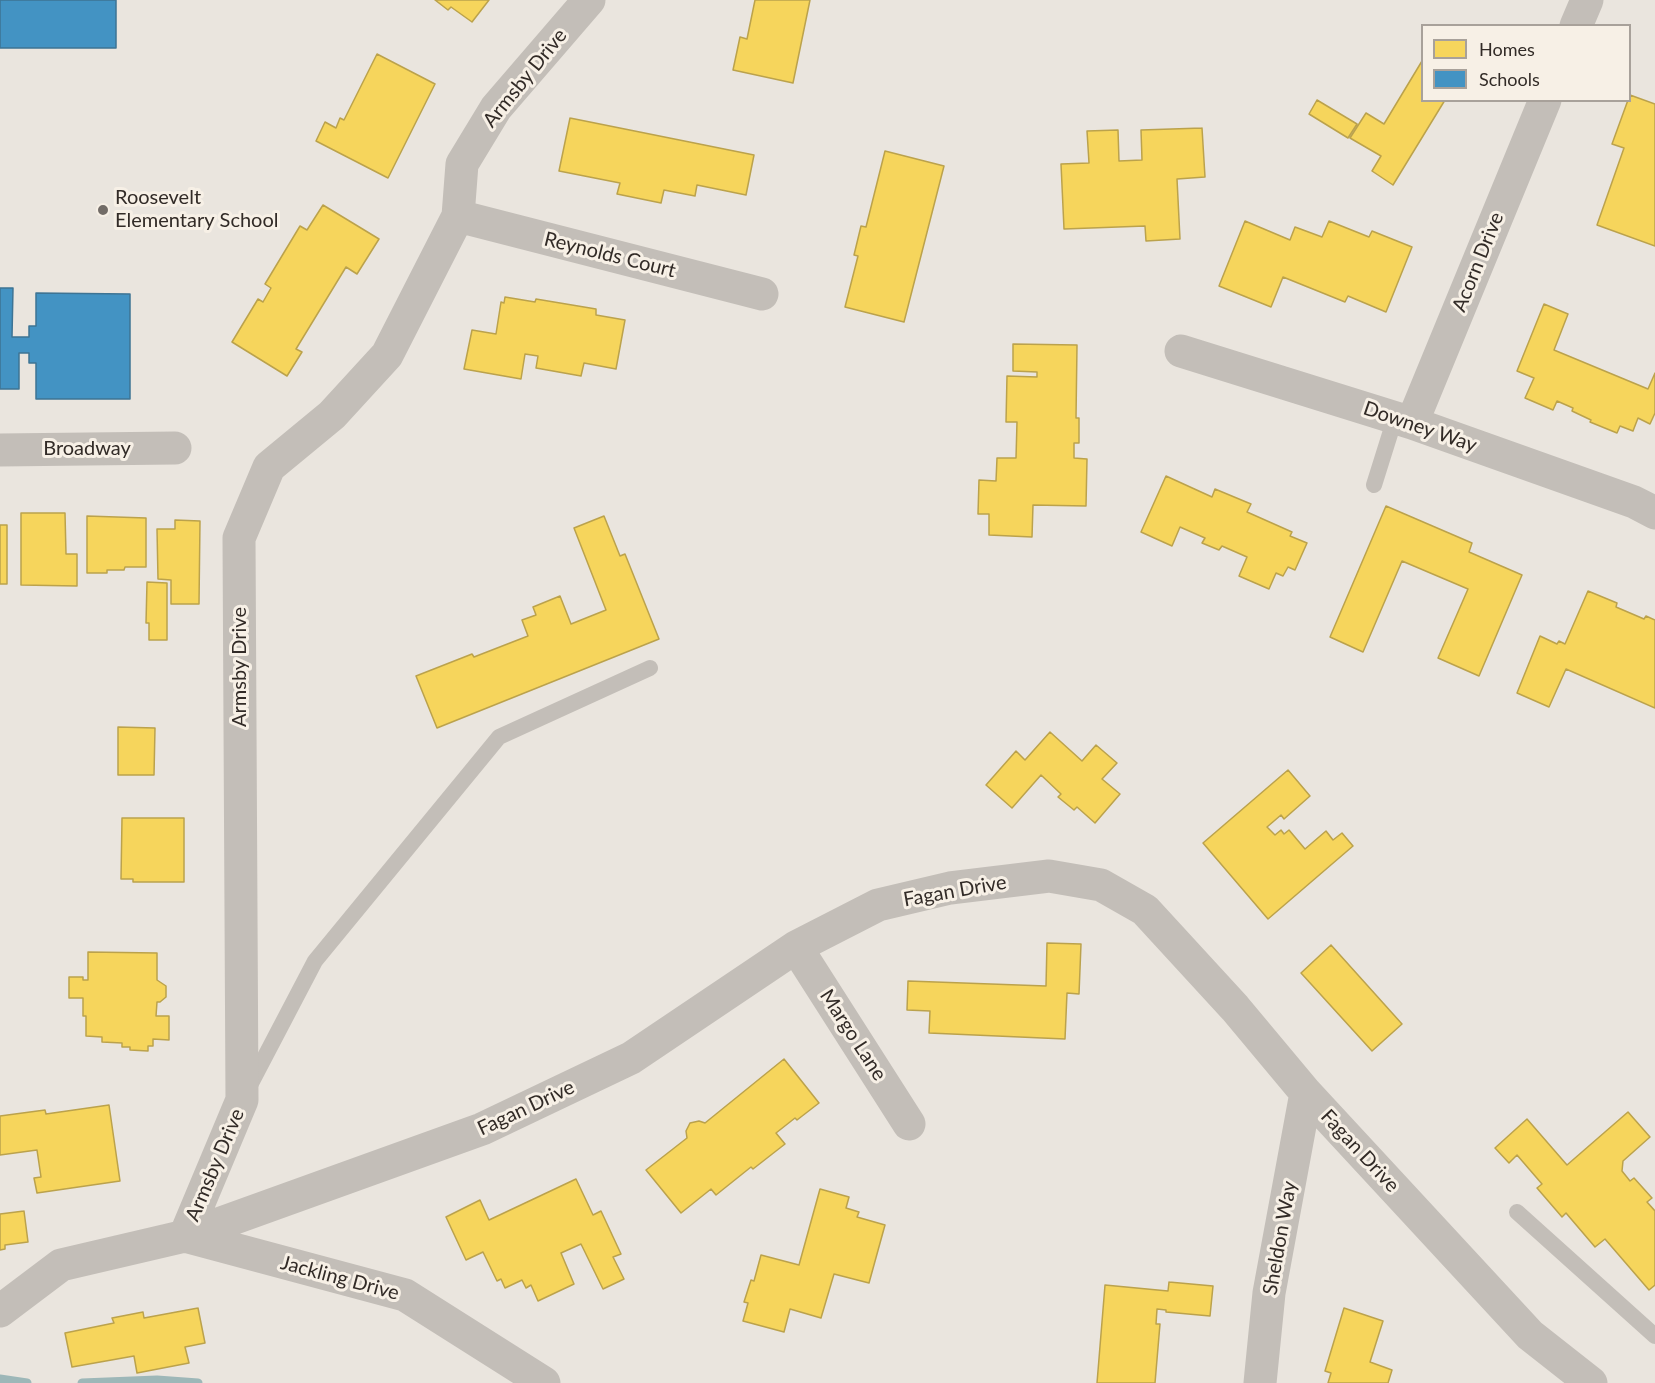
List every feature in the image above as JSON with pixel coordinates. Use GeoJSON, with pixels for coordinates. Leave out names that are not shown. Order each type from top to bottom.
{"type":"FeatureCollection","features":[{"type":"Feature","properties":{"kind":"street","name":"Armsby Drive"},"geometry":{"type":"LineString","coordinates":[[0,1311],[61,1265],[185,1236],[242,1100],[239,538],[269,468],[332,415],[387,355],[458,216],[462,164],[496,108],[589,0]]}},
{"type":"Feature","properties":{"kind":"street"},"geometry":{"type":"LineString","coordinates":[[1577,24],[1587,0]]}},
{"type":"Feature","properties":{"kind":"street","name":"Acorn Drive"},"geometry":{"type":"LineString","coordinates":[[1403,420],[1544,102]]}},
{"type":"Feature","properties":{"kind":"street","name":"Reynolds Court"},"geometry":{"type":"LineString","coordinates":[[458,216],[762,294]]}},
{"type":"Feature","properties":{"kind":"street","name":"Downey Way"},"geometry":{"type":"LineString","coordinates":[[1181,351],[1403,420],[1634,502],[1655,513]]}},
{"type":"Feature","properties":{"kind":"street","name":"Broadway"},"geometry":{"type":"LineString","coordinates":[[0,450],[175,448]]}},
{"type":"Feature","properties":{"kind":"street","name":"Fagan Drive"},"geometry":{"type":"LineString","coordinates":[[185,1236],[482,1129],[525,1109],[631,1058],[796,947],[878,905],[950,888],[1050,876],[1101,885],[1145,910],[1235,1008],[1306,1093],[1530,1335],[1591,1383]]}},
{"type":"Feature","properties":{"kind":"street","name":"Margo Lane"},"geometry":{"type":"LineString","coordinates":[[796,947],[909,1124]]}},
{"type":"Feature","properties":{"kind":"street","name":"Sheldon Way"},"geometry":{"type":"LineString","coordinates":[[1260,1383],[1269,1293],[1306,1093]]}},
{"type":"Feature","properties":{"kind":"street","name":"Jackling Drive"},"geometry":{"type":"LineString","coordinates":[[185,1236],[405,1295],[544,1383]]}},
{"type":"Feature","properties":{"kind":"lane"},"geometry":{"type":"LineString","coordinates":[[1374,485],[1403,420]]}},
{"type":"Feature","properties":{"kind":"lane"},"geometry":{"type":"LineString","coordinates":[[242,1100],[315,961],[499,737],[651,668]]}},
{"type":"Feature","properties":{"kind":"lane"},"geometry":{"type":"LineString","coordinates":[[1517,1212],[1655,1336]]}},
{"type":"Feature","properties":{"kind":"building: Homes"},"geometry":{"type":"Polygon","coordinates":[[[435,0],[489,0],[472,22],[451,7],[448,10],[435,0]]]}},
{"type":"Feature","properties":{"kind":"building: Homes"},"geometry":{"type":"Polygon","coordinates":[[[755,0],[810,0],[793,83],[733,70],[740,37],[747,39],[755,0]]]}},
{"type":"Feature","properties":{"kind":"building: Homes"},"geometry":{"type":"Polygon","coordinates":[[[377,54],[435,84],[388,178],[316,141],[325,122],[336,128],[340,118],[344,120],[377,54]]]}},
{"type":"Feature","properties":{"kind":"building: Homes"},"geometry":{"type":"Polygon","coordinates":[[[1421,63],[1421,102],[1444,102],[1393,185],[1372,171],[1381,156],[1350,138],[1366,113],[1384,124],[1421,63]]]}},
{"type":"Feature","properties":{"kind":"building: Homes"},"geometry":{"type":"Polygon","coordinates":[[[1631,95],[1655,104],[1655,246],[1597,225],[1624,148],[1612,144],[1627,102],[1631,102],[1631,95]]]}},
{"type":"Feature","properties":{"kind":"building: Homes"},"geometry":{"type":"Polygon","coordinates":[[[1317,100],[1357,124],[1348,138],[1309,114],[1317,100]]]}},
{"type":"Feature","properties":{"kind":"building: Homes"},"geometry":{"type":"Polygon","coordinates":[[[570,118],[754,155],[746,195],[697,185],[695,196],[664,190],[661,203],[617,194],[620,183],[559,171],[570,118]]]}},
{"type":"Feature","properties":{"kind":"building: Homes"},"geometry":{"type":"Polygon","coordinates":[[[1202,128],[1205,177],[1177,179],[1180,239],[1146,241],[1145,226],[1064,229],[1061,164],[1089,163],[1087,131],[1118,130],[1119,161],[1142,160],[1141,130],[1202,128]]]}},
{"type":"Feature","properties":{"kind":"building: Homes"},"geometry":{"type":"Polygon","coordinates":[[[885,151],[944,166],[904,322],[845,307],[858,256],[854,255],[861,226],[866,227],[885,151]]]}},
{"type":"Feature","properties":{"kind":"building: Homes"},"geometry":{"type":"Polygon","coordinates":[[[323,205],[379,239],[357,274],[346,267],[296,349],[302,352],[287,376],[232,342],[258,299],[263,302],[271,288],[265,284],[300,226],[307,230],[323,205]]]}},
{"type":"Feature","properties":{"kind":"building: Homes"},"geometry":{"type":"Polygon","coordinates":[[[1245,221],[1290,240],[1295,227],[1322,237],[1329,221],[1369,237],[1372,231],[1412,247],[1386,312],[1348,296],[1345,302],[1283,277],[1271,307],[1219,286],[1245,221]]]}},
{"type":"Feature","properties":{"kind":"building: Homes"},"geometry":{"type":"Polygon","coordinates":[[[505,297],[535,302],[536,299],[596,309],[596,315],[625,320],[616,369],[584,363],[581,376],[536,368],[538,356],[525,354],[521,379],[464,369],[472,330],[496,334],[501,302],[504,303],[505,297]]]}},
{"type":"Feature","properties":{"kind":"building: Homes"},"geometry":{"type":"Polygon","coordinates":[[[1544,304],[1568,314],[1554,350],[1648,389],[1655,373],[1655,413],[1650,424],[1638,418],[1633,431],[1620,426],[1617,433],[1590,422],[1591,420],[1572,411],[1573,408],[1557,401],[1553,410],[1525,398],[1534,378],[1517,371],[1544,304]]]}},
{"type":"Feature","properties":{"kind":"building: Homes"},"geometry":{"type":"Polygon","coordinates":[[[1013,344],[1077,345],[1076,418],[1079,418],[1079,443],[1074,443],[1074,458],[1087,459],[1086,506],[1033,505],[1032,537],[989,535],[989,514],[978,514],[979,480],[996,481],[997,458],[1016,458],[1017,422],[1006,422],[1007,376],[1037,377],[1037,372],[1013,371],[1013,344]]]}},
{"type":"Feature","properties":{"kind":"building: Homes"},"geometry":{"type":"Polygon","coordinates":[[[1166,476],[1212,497],[1215,489],[1251,504],[1247,512],[1292,532],[1290,536],[1307,543],[1295,570],[1288,567],[1283,576],[1276,573],[1269,589],[1239,576],[1247,557],[1222,546],[1219,550],[1202,543],[1205,538],[1180,527],[1172,546],[1141,532],[1166,476]]]}},
{"type":"Feature","properties":{"kind":"building: Homes"},"geometry":{"type":"Polygon","coordinates":[[[1386,506],[1472,543],[1469,552],[1522,575],[1479,676],[1438,658],[1468,589],[1402,561],[1363,652],[1330,637],[1386,506]]]}},
{"type":"Feature","properties":{"kind":"building: Homes"},"geometry":{"type":"Polygon","coordinates":[[[21,513],[65,513],[66,554],[77,554],[77,586],[21,585],[21,513]]]}},
{"type":"Feature","properties":{"kind":"building: Homes"},"geometry":{"type":"Polygon","coordinates":[[[87,516],[146,518],[146,567],[125,567],[124,570],[107,570],[107,573],[87,573],[87,516]]]}},
{"type":"Feature","properties":{"kind":"building: Homes"},"geometry":{"type":"Polygon","coordinates":[[[604,516],[620,556],[625,554],[659,639],[437,728],[416,676],[472,654],[474,657],[528,636],[522,620],[536,615],[533,607],[560,596],[571,624],[606,610],[574,528],[604,516]]]}},
{"type":"Feature","properties":{"kind":"building: Homes"},"geometry":{"type":"Polygon","coordinates":[[[175,520],[200,521],[199,604],[171,604],[171,580],[158,579],[157,529],[175,529],[175,520]]]}},
{"type":"Feature","properties":{"kind":"building: Homes"},"geometry":{"type":"Polygon","coordinates":[[[0,525],[7,525],[7,584],[0,584],[0,525]]]}},
{"type":"Feature","properties":{"kind":"building: Homes"},"geometry":{"type":"Polygon","coordinates":[[[147,582],[167,583],[167,640],[149,640],[149,623],[146,623],[147,582]]]}},
{"type":"Feature","properties":{"kind":"building: Homes"},"geometry":{"type":"Polygon","coordinates":[[[1588,591],[1617,603],[1616,607],[1644,619],[1646,616],[1655,620],[1655,708],[1566,669],[1549,707],[1517,693],[1540,636],[1557,644],[1559,641],[1565,644],[1588,591]]]}},
{"type":"Feature","properties":{"kind":"building: Homes"},"geometry":{"type":"Polygon","coordinates":[[[118,727],[155,728],[154,775],[118,775],[118,727]]]}},
{"type":"Feature","properties":{"kind":"building: Homes"},"geometry":{"type":"Polygon","coordinates":[[[1050,732],[1082,761],[1096,745],[1117,763],[1102,779],[1120,794],[1095,823],[1077,807],[1074,810],[1058,797],[1061,794],[1041,775],[1012,808],[986,785],[1016,751],[1025,760],[1050,732]]]}},
{"type":"Feature","properties":{"kind":"building: Homes"},"geometry":{"type":"Polygon","coordinates":[[[1288,770],[1310,796],[1284,819],[1281,815],[1267,827],[1275,835],[1281,830],[1284,834],[1289,830],[1305,849],[1326,831],[1333,840],[1342,833],[1353,846],[1268,919],[1203,843],[1288,770]]]}},
{"type":"Feature","properties":{"kind":"building: Homes"},"geometry":{"type":"Polygon","coordinates":[[[122,818],[184,818],[184,882],[133,882],[133,879],[121,879],[122,818]]]}},
{"type":"Feature","properties":{"kind":"building: Homes"},"geometry":{"type":"Polygon","coordinates":[[[1047,943],[1081,944],[1079,994],[1067,993],[1065,1039],[929,1033],[930,1011],[907,1010],[908,981],[1046,986],[1047,943]]]}},
{"type":"Feature","properties":{"kind":"building: Homes"},"geometry":{"type":"Polygon","coordinates":[[[1331,945],[1402,1024],[1372,1051],[1301,973],[1331,945]]]}},
{"type":"Feature","properties":{"kind":"building: Homes"},"geometry":{"type":"Polygon","coordinates":[[[88,952],[157,953],[157,980],[166,986],[166,997],[157,1002],[156,1016],[169,1016],[169,1040],[153,1039],[153,1046],[148,1046],[148,1051],[130,1050],[130,1047],[122,1047],[122,1043],[102,1042],[102,1037],[86,1036],[83,998],[69,998],[69,977],[83,977],[83,980],[88,980],[88,952]]]}},
{"type":"Feature","properties":{"kind":"building: Homes"},"geometry":{"type":"Polygon","coordinates":[[[784,1059],[819,1103],[776,1133],[785,1144],[716,1195],[711,1189],[681,1213],[646,1170],[687,1138],[686,1131],[690,1123],[699,1121],[705,1123],[784,1059]]]}},
{"type":"Feature","properties":{"kind":"building: Homes"},"geometry":{"type":"Polygon","coordinates":[[[109,1105],[120,1181],[37,1193],[34,1178],[41,1177],[37,1150],[0,1155],[0,1116],[45,1110],[46,1114],[109,1105]]]}},
{"type":"Feature","properties":{"kind":"building: Homes"},"geometry":{"type":"Polygon","coordinates":[[[1628,1112],[1650,1137],[1623,1161],[1622,1171],[1630,1181],[1634,1178],[1652,1198],[1647,1202],[1655,1211],[1655,1285],[1649,1290],[1605,1239],[1595,1247],[1566,1213],[1562,1217],[1537,1188],[1542,1184],[1517,1155],[1509,1163],[1495,1148],[1527,1119],[1567,1165],[1628,1112]]]}},
{"type":"Feature","properties":{"kind":"building: Homes"},"geometry":{"type":"Polygon","coordinates":[[[576,1179],[593,1215],[601,1211],[621,1254],[613,1257],[624,1279],[603,1289],[581,1244],[561,1253],[574,1284],[538,1301],[531,1285],[526,1288],[522,1280],[505,1288],[501,1279],[497,1281],[483,1252],[466,1260],[446,1217],[480,1200],[489,1220],[576,1179]]]}},
{"type":"Feature","properties":{"kind":"building: Homes"},"geometry":{"type":"Polygon","coordinates":[[[820,1189],[849,1197],[846,1208],[859,1212],[857,1217],[885,1225],[869,1283],[834,1274],[821,1318],[790,1309],[784,1332],[743,1321],[748,1303],[744,1302],[751,1280],[754,1281],[761,1255],[799,1265],[820,1189]]]}},
{"type":"Feature","properties":{"kind":"building: Homes"},"geometry":{"type":"Polygon","coordinates":[[[24,1211],[28,1242],[5,1245],[5,1249],[0,1250],[0,1214],[24,1211]]]}},
{"type":"Feature","properties":{"kind":"building: Homes"},"geometry":{"type":"Polygon","coordinates":[[[1169,1282],[1213,1286],[1210,1316],[1157,1309],[1156,1324],[1160,1324],[1155,1383],[1097,1383],[1105,1285],[1168,1291],[1169,1282]]]}},
{"type":"Feature","properties":{"kind":"building: Homes"},"geometry":{"type":"Polygon","coordinates":[[[198,1308],[205,1343],[185,1347],[189,1363],[137,1373],[134,1356],[72,1367],[65,1333],[114,1323],[112,1318],[143,1312],[144,1318],[198,1308]]]}},
{"type":"Feature","properties":{"kind":"building: Homes"},"geometry":{"type":"Polygon","coordinates":[[[1344,1308],[1383,1321],[1370,1362],[1392,1370],[1388,1383],[1328,1383],[1331,1373],[1325,1371],[1344,1308]]]}},
{"type":"Feature","properties":{"kind":"building: Schools"},"geometry":{"type":"Polygon","coordinates":[[[0,0],[116,0],[116,48],[0,48],[0,0]]]}},
{"type":"Feature","properties":{"kind":"building: Schools"},"geometry":{"type":"Polygon","coordinates":[[[0,288],[13,288],[12,337],[29,337],[29,326],[36,326],[36,293],[130,294],[130,399],[36,399],[36,363],[29,363],[29,353],[19,353],[19,389],[0,389],[0,288]]]}},
{"type":"Feature","properties":{"kind":"waterway"},"geometry":{"type":"LineString","coordinates":[[0,1379],[27,1383]]}},
{"type":"Feature","properties":{"kind":"waterway"},"geometry":{"type":"LineString","coordinates":[[82,1383],[157,1380],[198,1383]]}},
{"type":"Feature","properties":{"kind":"place","name":"Roosevelt Elementary School"},"geometry":{"type":"Point","coordinates":[103,210]}}]}
